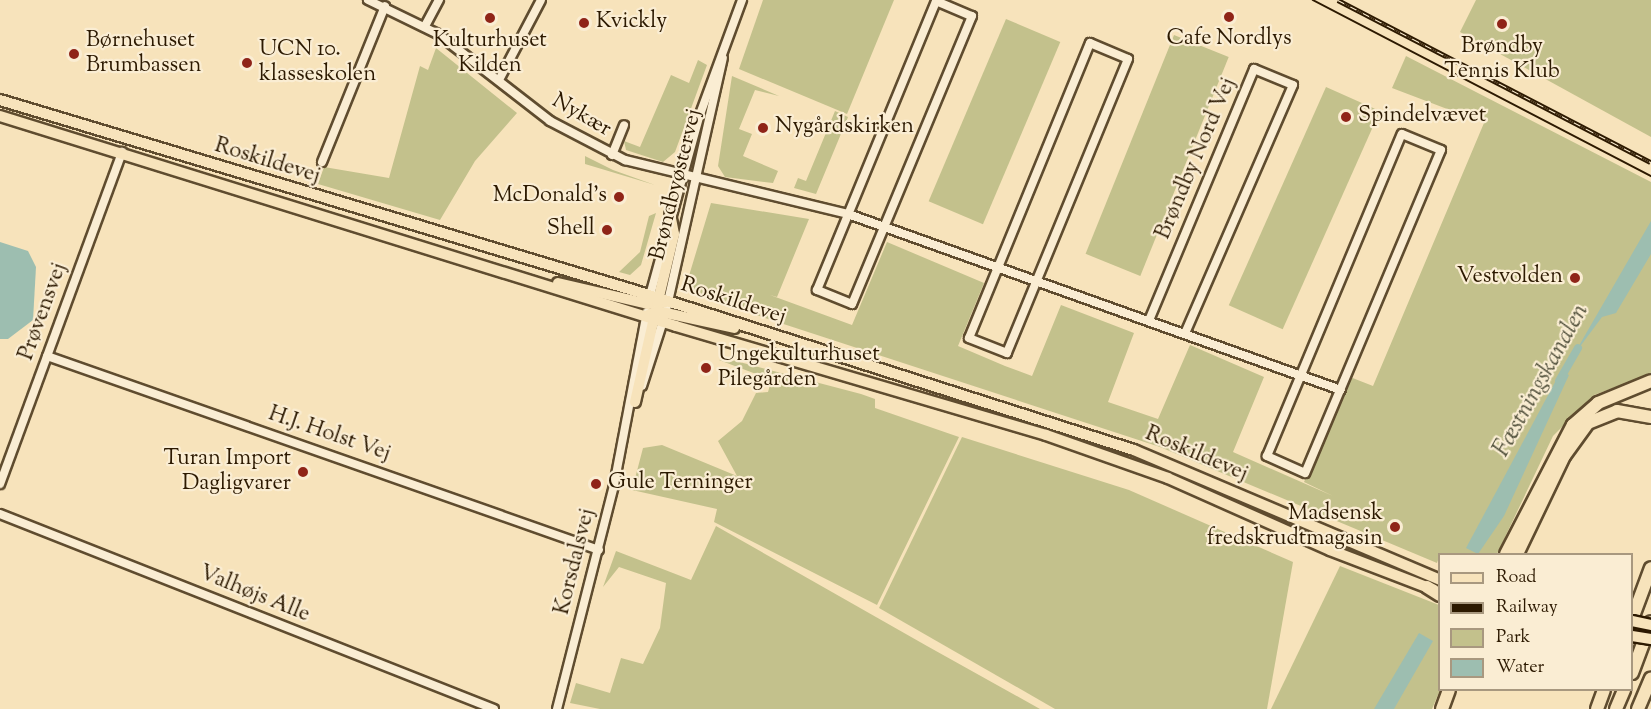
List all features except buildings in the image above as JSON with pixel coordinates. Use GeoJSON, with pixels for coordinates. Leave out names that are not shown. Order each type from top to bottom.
{"type":"FeatureCollection","features":[{"type":"Feature","properties":{"kind":"highway"},"geometry":{"type":"LineString","coordinates":[[1507,553],[1573,425],[1598,403],[1651,381]]}},
{"type":"Feature","properties":{"kind":"highway"},"geometry":{"type":"LineString","coordinates":[[1518,553],[1564,456],[1588,423],[1617,411],[1651,417]]}},
{"type":"Feature","properties":{"kind":"highway"},"geometry":{"type":"LineString","coordinates":[[1633,617],[1651,568]]}},
{"type":"Feature","properties":{"kind":"highway"},"geometry":{"type":"LineString","coordinates":[[1427,587],[1438,592]]}},
{"type":"Feature","properties":{"kind":"highway"},"geometry":{"type":"LineString","coordinates":[[1633,670],[1651,624]]}},
{"type":"Feature","properties":{"kind":"highway"},"geometry":{"type":"LineString","coordinates":[[1638,709],[1651,679]]}},
{"type":"Feature","properties":{"kind":"highway"},"geometry":{"type":"LineString","coordinates":[[1442,709],[1449,691]]}},
{"type":"Feature","properties":{"kind":"highway"},"geometry":{"type":"LineString","coordinates":[[1597,709],[1604,691]]}},
{"type":"Feature","properties":{"kind":"highway"},"geometry":{"type":"LineString","coordinates":[[1616,709],[1624,691]]}},
{"type":"Feature","properties":{"kind":"main road","name":"Roskildevej"},"geometry":{"type":"LineString","coordinates":[[0,100],[1128,462],[1427,587]]}},
{"type":"Feature","properties":{"kind":"main road","name":"Roskildevej"},"geometry":{"type":"LineString","coordinates":[[0,116],[534,280],[656,309],[713,326],[756,330],[1134,450],[1438,579]]}},
{"type":"Feature","properties":{"kind":"main road"},"geometry":{"type":"LineString","coordinates":[[635,402],[674,234],[670,214]]}},
{"type":"Feature","properties":{"kind":"main road"},"geometry":{"type":"LineString","coordinates":[[1633,620],[1651,624]]}},
{"type":"Feature","properties":{"kind":"main road"},"geometry":{"type":"LineString","coordinates":[[1633,636],[1651,639]]}},
{"type":"Feature","properties":{"kind":"street","name":"Nykær"},"geometry":{"type":"LineString","coordinates":[[368,0],[425,26],[558,127],[612,155],[698,181]]}},
{"type":"Feature","properties":{"kind":"street"},"geometry":{"type":"LineString","coordinates":[[425,26],[439,0]]}},
{"type":"Feature","properties":{"kind":"street"},"geometry":{"type":"LineString","coordinates":[[499,80],[541,0]]}},
{"type":"Feature","properties":{"kind":"street","name":"Brøndbyøstervej"},"geometry":{"type":"LineString","coordinates":[[670,214],[742,0]]}},
{"type":"Feature","properties":{"kind":"street"},"geometry":{"type":"LineString","coordinates":[[936,1],[972,16],[852,304],[817,290],[848,214],[936,1]]}},
{"type":"Feature","properties":{"kind":"street"},"geometry":{"type":"LineString","coordinates":[[322,162],[385,6]]}},
{"type":"Feature","properties":{"kind":"street"},"geometry":{"type":"LineString","coordinates":[[1090,43],[1128,58],[1007,353],[969,338],[999,266],[1090,43]]}},
{"type":"Feature","properties":{"kind":"street","name":"Brøndbyøstervej"},"geometry":{"type":"LineString","coordinates":[[656,309],[698,181],[723,56]]}},
{"type":"Feature","properties":{"kind":"street","name":"Brøndby Nord Vej"},"geometry":{"type":"LineString","coordinates":[[1150,318],[1254,69],[1293,85],[1186,331]]}},
{"type":"Feature","properties":{"kind":"street","name":"Nykær"},"geometry":{"type":"LineString","coordinates":[[612,155],[624,124]]}},
{"type":"Feature","properties":{"kind":"street"},"geometry":{"type":"LineString","coordinates":[[1402,134],[1441,150],[1341,390],[1305,473],[1267,456],[1402,134]]}},
{"type":"Feature","properties":{"kind":"street","name":"Prøvensvej"},"geometry":{"type":"LineString","coordinates":[[0,484],[122,152]]}},
{"type":"Feature","properties":{"kind":"street"},"geometry":{"type":"LineString","coordinates":[[698,181],[848,214],[885,226],[1150,318],[1341,390]]}},
{"type":"Feature","properties":{"kind":"street","name":"Korsdalsvej"},"geometry":{"type":"LineString","coordinates":[[557,709],[599,550],[627,422],[656,309]]}},
{"type":"Feature","properties":{"kind":"street","name":"H.J. Holst Vej"},"geometry":{"type":"LineString","coordinates":[[46,356],[599,550]]}},
{"type":"Feature","properties":{"kind":"street","name":"Korsdalsvej"},"geometry":{"type":"LineString","coordinates":[[627,422],[635,402]]}},
{"type":"Feature","properties":{"kind":"street","name":"Valhøjs Alle"},"geometry":{"type":"LineString","coordinates":[[0,514],[494,709]]}},
{"type":"Feature","properties":{"kind":"green space"},"geometry":{"type":"Polygon","coordinates":[[[763,0],[894,0],[847,114],[739,69],[763,0]]]}},
{"type":"Feature","properties":{"kind":"green space"},"geometry":{"type":"Polygon","coordinates":[[[1476,0],[1651,0],[1651,137],[1460,32],[1476,0]]]}},
{"type":"Feature","properties":{"kind":"green space"},"geometry":{"type":"Polygon","coordinates":[[[1006,19],[1060,42],[983,224],[929,201],[1006,19]]]}},
{"type":"Feature","properties":{"kind":"green space"},"geometry":{"type":"Polygon","coordinates":[[[1174,35],[1229,57],[1140,276],[1086,254],[1174,35]]]}},
{"type":"Feature","properties":{"kind":"green space"},"geometry":{"type":"Polygon","coordinates":[[[436,48],[517,113],[475,161],[440,220],[318,184],[324,167],[389,178],[420,66],[428,70],[436,48]]]}},
{"type":"Feature","properties":{"kind":"green space"},"geometry":{"type":"Polygon","coordinates":[[[1406,56],[1651,182],[1651,374],[1594,395],[1553,436],[1497,553],[1438,553],[1437,563],[1160,447],[698,296],[688,279],[711,203],[809,219],[777,297],[770,295],[852,325],[887,242],[984,283],[958,346],[1032,376],[1061,305],[1134,333],[1108,402],[1158,419],[1190,345],[1264,377],[1233,452],[1333,496],[1304,482],[1350,377],[1373,386],[1484,123],[1392,88],[1406,56]]]}},
{"type":"Feature","properties":{"kind":"green space"},"geometry":{"type":"Polygon","coordinates":[[[698,60],[707,65],[675,152],[663,162],[626,150],[624,141],[640,147],[671,75],[689,83],[698,60]]]}},
{"type":"Feature","properties":{"kind":"green space"},"geometry":{"type":"Polygon","coordinates":[[[732,76],[779,96],[755,90],[739,129],[752,134],[743,156],[778,171],[773,183],[725,177],[718,166],[732,76]]]}},
{"type":"Feature","properties":{"kind":"green space"},"geometry":{"type":"Polygon","coordinates":[[[1326,87],[1380,111],[1283,329],[1229,305],[1326,87]]]}},
{"type":"Feature","properties":{"kind":"green space"},"geometry":{"type":"Polygon","coordinates":[[[835,111],[848,117],[816,194],[794,188],[798,178],[806,181],[835,111]]]}},
{"type":"Feature","properties":{"kind":"green space"},"geometry":{"type":"Polygon","coordinates":[[[585,156],[613,170],[655,185],[585,164],[585,156]]]}},
{"type":"Feature","properties":{"kind":"green space"},"geometry":{"type":"Polygon","coordinates":[[[656,213],[641,265],[630,275],[619,272],[640,252],[649,216],[656,213]]]}},
{"type":"Feature","properties":{"kind":"green space"},"geometry":{"type":"Polygon","coordinates":[[[728,359],[861,394],[875,399],[875,408],[959,437],[877,605],[714,522],[717,509],[632,490],[643,448],[662,445],[737,476],[718,441],[742,421],[756,393],[768,392],[770,385],[769,379],[719,360],[728,359]]]}},
{"type":"Feature","properties":{"kind":"green space"},"geometry":{"type":"Polygon","coordinates":[[[962,437],[1129,490],[1293,562],[1267,709],[1055,709],[879,608],[962,437]]]}},
{"type":"Feature","properties":{"kind":"green space"},"geometry":{"type":"Polygon","coordinates":[[[716,526],[1040,709],[600,709],[570,703],[576,683],[610,693],[621,658],[643,664],[660,628],[666,583],[619,567],[603,587],[616,551],[691,580],[716,526]]]}},
{"type":"Feature","properties":{"kind":"green space"},"geometry":{"type":"Polygon","coordinates":[[[1340,566],[1438,605],[1440,691],[1432,709],[1271,709],[1340,566]]]}},
{"type":"Feature","properties":{"kind":"water"},"geometry":{"type":"Polygon","coordinates":[[[1651,221],[1651,254],[1616,313],[1602,317],[1573,356],[1651,221]]]}},
{"type":"Feature","properties":{"kind":"water"},"geometry":{"type":"Polygon","coordinates":[[[0,242],[28,251],[36,267],[33,320],[8,339],[0,339],[0,242]]]}},
{"type":"Feature","properties":{"kind":"water"},"geometry":{"type":"Polygon","coordinates":[[[1561,371],[1569,375],[1504,516],[1479,553],[1466,548],[1561,371]]]}},
{"type":"Feature","properties":{"kind":"water"},"geometry":{"type":"Polygon","coordinates":[[[1419,633],[1433,641],[1394,709],[1374,709],[1419,633]]]}},
{"type":"Feature","properties":{"kind":"waterway","name":"Fæstningskanalen"},"geometry":{"type":"LineString","coordinates":[[1559,381],[1578,348]]}},
{"type":"Feature","properties":{"kind":"tram line"},"geometry":{"type":"LineString","coordinates":[[1313,0],[1651,176]]}},
{"type":"Feature","properties":{"kind":"railway"},"geometry":{"type":"LineString","coordinates":[[1338,0],[1651,162]]}},
{"type":"Feature","properties":{"kind":"place","name":"Cafe Nordlys"},"geometry":{"type":"Point","coordinates":[1229,17]}},
{"type":"Feature","properties":{"kind":"place","name":"Kulturhuset Kilden"},"geometry":{"type":"Point","coordinates":[490,18]}},
{"type":"Feature","properties":{"kind":"place","name":"Kvickly"},"geometry":{"type":"Point","coordinates":[584,23]}},
{"type":"Feature","properties":{"kind":"place","name":"Brøndby Tennis Klub"},"geometry":{"type":"Point","coordinates":[1502,24]}},
{"type":"Feature","properties":{"kind":"place","name":"Børnehuset Brumbassen"},"geometry":{"type":"Point","coordinates":[74,54]}},
{"type":"Feature","properties":{"kind":"place","name":"UCN 10. klasseskolen"},"geometry":{"type":"Point","coordinates":[247,63]}},
{"type":"Feature","properties":{"kind":"place","name":"Spindelvævet"},"geometry":{"type":"Point","coordinates":[1346,117]}},
{"type":"Feature","properties":{"kind":"place","name":"Nygårdskirken"},"geometry":{"type":"Point","coordinates":[763,128]}},
{"type":"Feature","properties":{"kind":"place","name":"McDonald's"},"geometry":{"type":"Point","coordinates":[619,197]}},
{"type":"Feature","properties":{"kind":"place","name":"Shell"},"geometry":{"type":"Point","coordinates":[607,230]}},
{"type":"Feature","properties":{"kind":"place","name":"Vestvolden"},"geometry":{"type":"Point","coordinates":[1575,278]}},
{"type":"Feature","properties":{"kind":"place","name":"Ungekulturhuset Pilegården"},"geometry":{"type":"Point","coordinates":[706,368]}},
{"type":"Feature","properties":{"kind":"place","name":"Turan Import Dagligvarer"},"geometry":{"type":"Point","coordinates":[303,472]}},
{"type":"Feature","properties":{"kind":"place","name":"Gule Terninger"},"geometry":{"type":"Point","coordinates":[596,484]}},
{"type":"Feature","properties":{"kind":"place","name":"Madsensk fredskrudtmagasin"},"geometry":{"type":"Point","coordinates":[1395,527]}}]}
